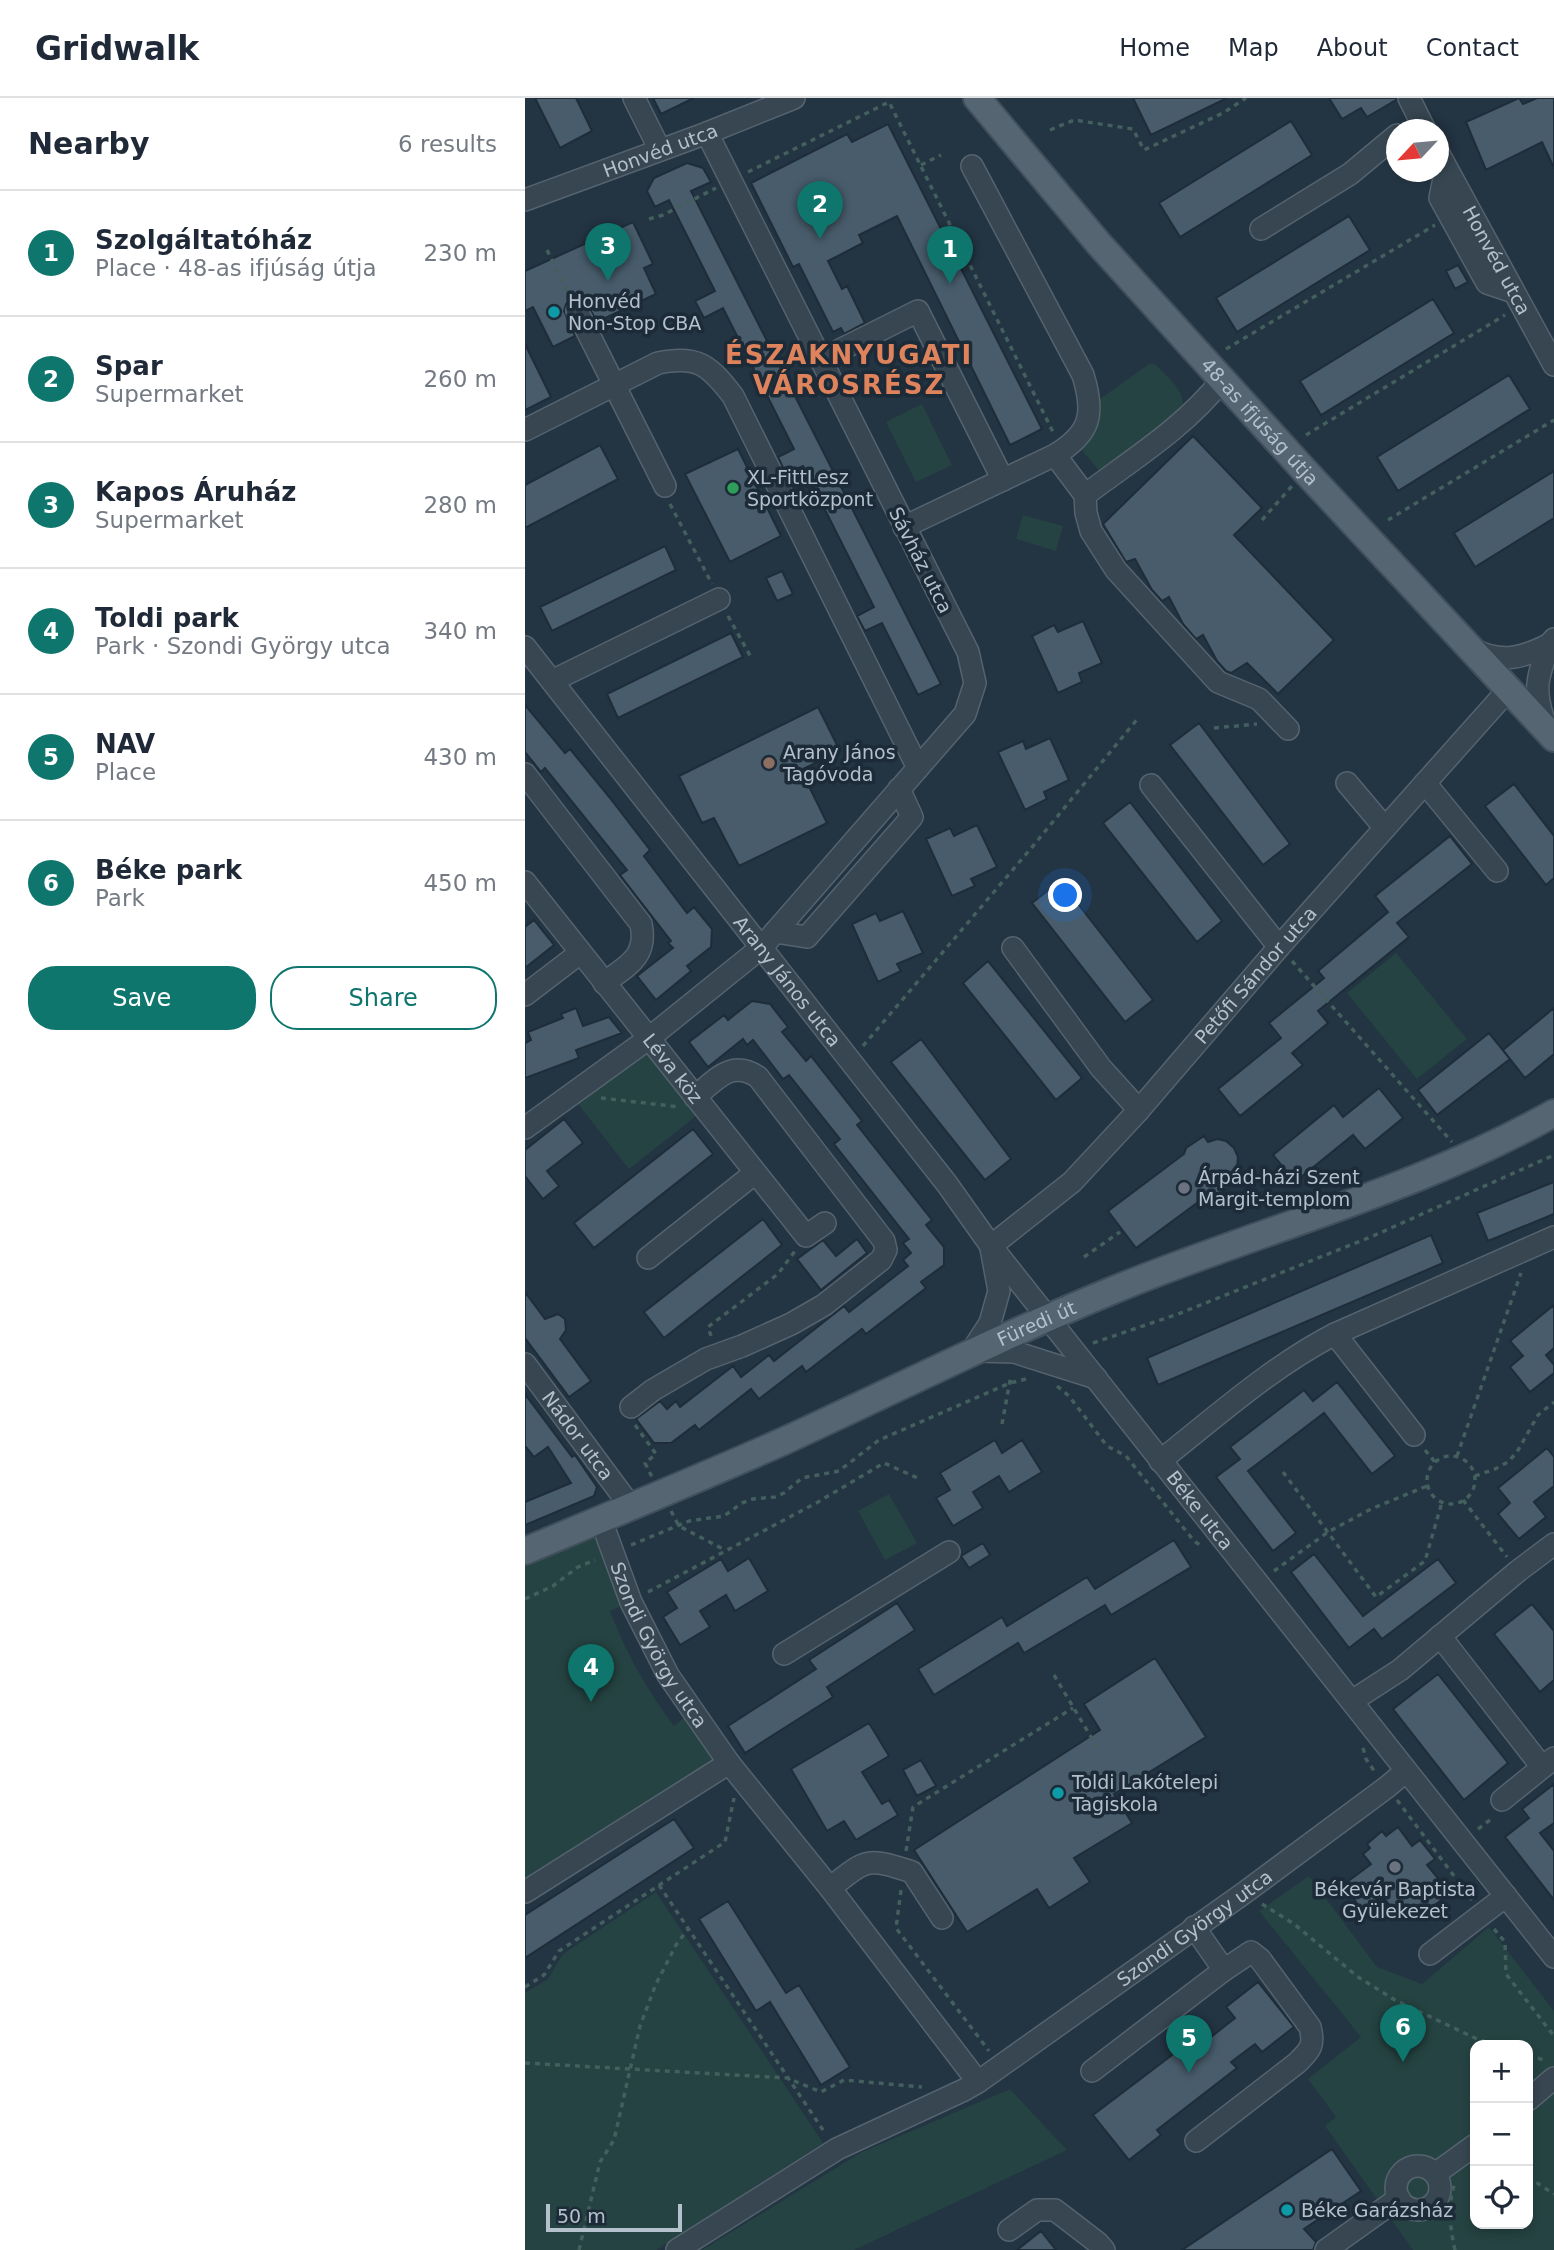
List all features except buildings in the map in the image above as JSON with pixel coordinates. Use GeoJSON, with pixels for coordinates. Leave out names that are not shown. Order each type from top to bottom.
{"type":"FeatureCollection","features":[{"type":"Feature","properties":{"kind":"main road","name":"48-as ifjúság útja"},"geometry":{"type":"LineString","coordinates":[[977,98],[1099,244],[1466,646],[1551,735]]}},
{"type":"Feature","properties":{"kind":"main road","name":"Füredi út"},"geometry":{"type":"LineString","coordinates":[[525,1551],[783,1441],[1047,1317],[1138,1280],[1399,1186],[1465,1159],[1554,1113]]}},
{"type":"Feature","properties":{"kind":"street"},"geometry":{"type":"LineString","coordinates":[[634,98],[660,150]]}},
{"type":"Feature","properties":{"kind":"street","name":"Honvéd utca"},"geometry":{"type":"LineString","coordinates":[[525,200],[794,98]]}},
{"type":"Feature","properties":{"kind":"street"},"geometry":{"type":"LineString","coordinates":[[989,98],[999,127]]}},
{"type":"Feature","properties":{"kind":"street","name":"Sávház utca"},"geometry":{"type":"LineString","coordinates":[[525,1128],[647,1039],[768,940],[965,714],[975,683],[968,652],[820,360],[726,183],[707,133]]}},
{"type":"Feature","properties":{"kind":"street"},"geometry":{"type":"LineString","coordinates":[[1261,229],[1350,174],[1386,144]]}},
{"type":"Feature","properties":{"kind":"street"},"geometry":{"type":"LineString","coordinates":[[904,527],[1003,480],[1055,446],[1070,445],[1082,432],[1089,415],[1089,396],[1083,375],[972,166]]}},
{"type":"Feature","properties":{"kind":"street","name":"Honvéd utca"},"geometry":{"type":"LineString","coordinates":[[1449,175],[1554,365]]}},
{"type":"Feature","properties":{"kind":"street"},"geometry":{"type":"LineString","coordinates":[[1441,182],[1440,198],[1487,283],[1518,299]]}},
{"type":"Feature","properties":{"kind":"street"},"geometry":{"type":"LineString","coordinates":[[577,311],[665,485]]}},
{"type":"Feature","properties":{"kind":"street"},"geometry":{"type":"LineString","coordinates":[[820,360],[918,311],[1003,480]]}},
{"type":"Feature","properties":{"kind":"street"},"geometry":{"type":"LineString","coordinates":[[525,430],[658,363],[679,359],[695,362],[716,374],[733,396],[918,768]]}},
{"type":"Feature","properties":{"kind":"street"},"geometry":{"type":"LineString","coordinates":[[1085,495],[1184,421],[1222,380]]}},
{"type":"Feature","properties":{"kind":"street"},"geometry":{"type":"LineString","coordinates":[[1055,446],[1085,495],[1091,531],[1116,570],[1218,682],[1259,699],[1288,729]]}},
{"type":"Feature","properties":{"kind":"street"},"geometry":{"type":"LineString","coordinates":[[552,681],[719,599]]}},
{"type":"Feature","properties":{"kind":"street"},"geometry":{"type":"LineString","coordinates":[[1466,646],[1485,655],[1514,659],[1532,654],[1552,642]]}},
{"type":"Feature","properties":{"kind":"street"},"geometry":{"type":"LineString","coordinates":[[1551,735],[1537,698],[1537,681],[1552,642]]}},
{"type":"Feature","properties":{"kind":"street","name":"Arany János utca"},"geometry":{"type":"LineString","coordinates":[[525,647],[768,940],[850,1060],[1047,1317]]}},
{"type":"Feature","properties":{"kind":"street","name":"Petőfi Sándor utca"},"geometry":{"type":"LineString","coordinates":[[991,1246],[1072,1182],[1139,1110],[1279,947],[1508,690]]}},
{"type":"Feature","properties":{"kind":"street"},"geometry":{"type":"LineString","coordinates":[[525,774],[641,925],[644,937],[641,951],[604,983]]}},
{"type":"Feature","properties":{"kind":"street"},"geometry":{"type":"LineString","coordinates":[[1347,783],[1385,828]]}},
{"type":"Feature","properties":{"kind":"street"},"geometry":{"type":"LineString","coordinates":[[1425,783],[1497,871]]}},
{"type":"Feature","properties":{"kind":"street"},"geometry":{"type":"LineString","coordinates":[[1151,785],[1279,947]]}},
{"type":"Feature","properties":{"kind":"street","name":"Léva köz"},"geometry":{"type":"LineString","coordinates":[[525,882],[806,1236]]}},
{"type":"Feature","properties":{"kind":"street"},"geometry":{"type":"LineString","coordinates":[[1013,948],[1101,1068],[1139,1110]]}},
{"type":"Feature","properties":{"kind":"street"},"geometry":{"type":"LineString","coordinates":[[525,995],[580,953]]}},
{"type":"Feature","properties":{"kind":"street"},"geometry":{"type":"LineString","coordinates":[[632,1415],[653,1390],[706,1359],[791,1324],[824,1305],[881,1260],[886,1250],[884,1241],[758,1077],[747,1069],[725,1072],[700,1103]]}},
{"type":"Feature","properties":{"kind":"street"},"geometry":{"type":"LineString","coordinates":[[648,1258],[755,1173]]}},
{"type":"Feature","properties":{"kind":"street"},"geometry":{"type":"LineString","coordinates":[[806,1236],[825,1223]]}},
{"type":"Feature","properties":{"kind":"street"},"geometry":{"type":"LineString","coordinates":[[1160,1461],[1304,1350],[1554,1237]]}},
{"type":"Feature","properties":{"kind":"street"},"geometry":{"type":"LineString","coordinates":[[972,1351],[990,1323],[999,1291],[991,1246]]}},
{"type":"Feature","properties":{"kind":"street","name":"Béke utca"},"geometry":{"type":"LineString","coordinates":[[1047,1317],[1554,1957]]}},
{"type":"Feature","properties":{"kind":"street"},"geometry":{"type":"LineString","coordinates":[[1335,1334],[1414,1435]]}},
{"type":"Feature","properties":{"kind":"street"},"geometry":{"type":"LineString","coordinates":[[972,1351],[1014,1353],[1096,1378]]}},
{"type":"Feature","properties":{"kind":"street","name":"Nádor utca"},"geometry":{"type":"LineString","coordinates":[[525,1364],[631,1507]]}},
{"type":"Feature","properties":{"kind":"street","name":"Szondi György utca"},"geometry":{"type":"LineString","coordinates":[[601,1520],[631,1602],[668,1675],[734,1769],[830,1888],[978,2082]]}},
{"type":"Feature","properties":{"kind":"street"},"geometry":{"type":"LineString","coordinates":[[1352,1701],[1400,1670],[1554,1544]]}},
{"type":"Feature","properties":{"kind":"street"},"geometry":{"type":"LineString","coordinates":[[783,1654],[949,1552]]}},
{"type":"Feature","properties":{"kind":"street"},"geometry":{"type":"LineString","coordinates":[[1440,1636],[1548,1763],[1499,1807]]}},
{"type":"Feature","properties":{"kind":"street"},"geometry":{"type":"LineString","coordinates":[[525,1892],[734,1769]]}},
{"type":"Feature","properties":{"kind":"street","name":"Szondi György utca"},"geometry":{"type":"LineString","coordinates":[[677,2250],[837,2150],[978,2082],[1244,1893],[1406,1771]]}},
{"type":"Feature","properties":{"kind":"street"},"geometry":{"type":"LineString","coordinates":[[830,1888],[860,1864],[873,1861],[904,1869],[912,1872],[941,1918]]}},
{"type":"Feature","properties":{"kind":"street"},"geometry":{"type":"LineString","coordinates":[[1430,1955],[1506,1896]]}},
{"type":"Feature","properties":{"kind":"street"},"geometry":{"type":"LineString","coordinates":[[1194,1927],[1224,1970]]}},
{"type":"Feature","properties":{"kind":"street"},"geometry":{"type":"LineString","coordinates":[[1092,2071],[1246,1953],[1254,1954],[1310,2027],[1313,2039],[1309,2051],[1297,2063],[1196,2141]]}},
{"type":"Feature","properties":{"kind":"street"},"geometry":{"type":"LineString","coordinates":[[1533,2096],[1554,2078]]}},
{"type":"Feature","properties":{"kind":"street"},"geometry":{"type":"LineString","coordinates":[[1435,2174],[1470,2149]]}},
{"type":"Feature","properties":{"kind":"street"},"geometry":{"type":"LineString","coordinates":[[1416,2166],[1423,2166],[1439,2180],[1439,2195],[1430,2206],[1416,2210],[1409,2208],[1399,2198],[1397,2184],[1403,2172],[1416,2166]]}},
{"type":"Feature","properties":{"kind":"street"},"geometry":{"type":"LineString","coordinates":[[1326,2250],[1399,2198]]}},
{"type":"Feature","properties":{"kind":"street"},"geometry":{"type":"LineString","coordinates":[[1009,2230],[1037,2210],[1055,2210],[1104,2250]]}},
{"type":"Feature","properties":{"kind":"path"},"geometry":{"type":"LineString","coordinates":[[1050,131],[1074,120],[1133,129],[1144,150],[1223,113],[1246,98]]}},
{"type":"Feature","properties":{"kind":"path"},"geometry":{"type":"LineString","coordinates":[[649,219],[663,215],[889,102],[1055,446]]}},
{"type":"Feature","properties":{"kind":"path"},"geometry":{"type":"LineString","coordinates":[[920,165],[941,155]]}},
{"type":"Feature","properties":{"kind":"path"},"geometry":{"type":"LineString","coordinates":[[1226,349],[1450,216]]}},
{"type":"Feature","properties":{"kind":"path"},"geometry":{"type":"LineString","coordinates":[[547,250],[577,311]]}},
{"type":"Feature","properties":{"kind":"path"},"geometry":{"type":"LineString","coordinates":[[1306,435],[1518,299]]}},
{"type":"Feature","properties":{"kind":"path"},"geometry":{"type":"LineString","coordinates":[[1388,520],[1554,420]]}},
{"type":"Feature","properties":{"kind":"path"},"geometry":{"type":"LineString","coordinates":[[1262,520],[1305,471]]}},
{"type":"Feature","properties":{"kind":"path"},"geometry":{"type":"LineString","coordinates":[[665,485],[665,494],[752,659]]}},
{"type":"Feature","properties":{"kind":"path"},"geometry":{"type":"LineString","coordinates":[[1214,729],[1260,724],[1272,713]]}},
{"type":"Feature","properties":{"kind":"path"},"geometry":{"type":"LineString","coordinates":[[850,1060],[914,988],[1139,717]]}},
{"type":"Feature","properties":{"kind":"path"},"geometry":{"type":"LineString","coordinates":[[1279,947],[1465,1159]]}},
{"type":"Feature","properties":{"kind":"path"},"geometry":{"type":"LineString","coordinates":[[571,1095],[700,1103]]}},
{"type":"Feature","properties":{"kind":"path"},"geometry":{"type":"LineString","coordinates":[[1073,1350],[1178,1314],[1360,1241],[1554,1155]]}},
{"type":"Feature","properties":{"kind":"path"},"geometry":{"type":"LineString","coordinates":[[1084,1257],[1120,1232]]}},
{"type":"Feature","properties":{"kind":"path"},"geometry":{"type":"LineString","coordinates":[[708,1328],[778,1274],[806,1236]]}},
{"type":"Feature","properties":{"kind":"path"},"geometry":{"type":"LineString","coordinates":[[1457,1456],[1529,1247]]}},
{"type":"Feature","properties":{"kind":"path"},"geometry":{"type":"LineString","coordinates":[[1002,1424],[1011,1375]]}},
{"type":"Feature","properties":{"kind":"path"},"geometry":{"type":"LineString","coordinates":[[525,1599],[553,1586],[578,1567],[689,1521],[724,1516],[742,1503],[775,1497],[802,1478],[839,1471],[879,1440],[1010,1383],[1039,1377]]}},
{"type":"Feature","properties":{"kind":"path"},"geometry":{"type":"LineString","coordinates":[[1055,1385],[1069,1396],[1107,1446],[1126,1456],[1194,1541]]}},
{"type":"Feature","properties":{"kind":"path"},"geometry":{"type":"LineString","coordinates":[[1474,1476],[1508,1462],[1517,1452],[1538,1415],[1554,1402]]}},
{"type":"Feature","properties":{"kind":"path"},"geometry":{"type":"LineString","coordinates":[[632,1415],[656,1454],[645,1463],[679,1526],[726,1550]]}},
{"type":"Feature","properties":{"kind":"path"},"geometry":{"type":"LineString","coordinates":[[1457,1456],[1469,1464],[1474,1476],[1472,1490],[1463,1500],[1449,1504],[1436,1499],[1427,1486],[1427,1473],[1434,1462],[1457,1456]]}},
{"type":"Feature","properties":{"kind":"path"},"geometry":{"type":"LineString","coordinates":[[631,1602],[884,1463],[920,1479]]}},
{"type":"Feature","properties":{"kind":"path"},"geometry":{"type":"LineString","coordinates":[[1283,1472],[1376,1597],[1425,1561],[1442,1502]]}},
{"type":"Feature","properties":{"kind":"path"},"geometry":{"type":"LineString","coordinates":[[1258,1583],[1328,1532],[1371,1509],[1427,1486]]}},
{"type":"Feature","properties":{"kind":"path"},"geometry":{"type":"LineString","coordinates":[[1463,1500],[1518,1571]]}},
{"type":"Feature","properties":{"kind":"path"},"geometry":{"type":"LineString","coordinates":[[1053,1675],[1097,1747]]}},
{"type":"Feature","properties":{"kind":"path"},"geometry":{"type":"LineString","coordinates":[[1001,2066],[896,1928],[913,1807],[1073,1708]]}},
{"type":"Feature","properties":{"kind":"path"},"geometry":{"type":"LineString","coordinates":[[1366,1759],[1505,1942],[1506,1974],[1554,2036]]}},
{"type":"Feature","properties":{"kind":"path"},"geometry":{"type":"LineString","coordinates":[[525,1987],[544,1975],[559,1951],[725,1842],[734,1769]]}},
{"type":"Feature","properties":{"kind":"path"},"geometry":{"type":"LineString","coordinates":[[1462,1841],[1499,1807]]}},
{"type":"Feature","properties":{"kind":"path"},"geometry":{"type":"LineString","coordinates":[[659,1885],[837,2150]]}},
{"type":"Feature","properties":{"kind":"path"},"geometry":{"type":"LineString","coordinates":[[1244,1893],[1294,1924],[1358,1977],[1395,2000],[1482,2040]]}},
{"type":"Feature","properties":{"kind":"path"},"geometry":{"type":"LineString","coordinates":[[579,2250],[600,2162],[614,2140],[640,2026],[675,1945],[688,1929]]}},
{"type":"Feature","properties":{"kind":"path"},"geometry":{"type":"LineString","coordinates":[[1533,2057],[1554,2063]]}},
{"type":"Feature","properties":{"kind":"path"},"geometry":{"type":"LineString","coordinates":[[525,2063],[787,2078],[821,2092],[843,2080],[924,2087]]}},
{"type":"Feature","properties":{"kind":"path"},"geometry":{"type":"LineString","coordinates":[[1455,2250],[1450,2221],[1452,2193],[1458,2175]]}},
{"type":"Feature","properties":{"kind":"path"},"geometry":{"type":"LineString","coordinates":[[1533,2180],[1554,2194]]}},
{"type":"Feature","properties":{"kind":"green space"},"geometry":{"type":"Polygon","coordinates":[[[1149,364],[1155,364],[1174,384],[1183,402],[1182,408],[1100,472],[1080,448],[1095,426],[1100,399],[1149,364]]]}},
{"type":"Feature","properties":{"kind":"green space"},"geometry":{"type":"Polygon","coordinates":[[[922,404],[952,465],[916,482],[886,422],[922,404]]]}},
{"type":"Feature","properties":{"kind":"green space"},"geometry":{"type":"Polygon","coordinates":[[[1023,515],[1063,526],[1056,551],[1016,539],[1023,515]]]}},
{"type":"Feature","properties":{"kind":"green space"},"geometry":{"type":"Polygon","coordinates":[[[1396,953],[1467,1039],[1417,1079],[1347,993],[1396,953]]]}},
{"type":"Feature","properties":{"kind":"green space"},"geometry":{"type":"Polygon","coordinates":[[[648,1039],[705,1109],[629,1169],[571,1095],[648,1039]]]}},
{"type":"Feature","properties":{"kind":"green space"},"geometry":{"type":"Polygon","coordinates":[[[889,1494],[917,1543],[885,1560],[858,1511],[889,1494]]]}},
{"type":"Feature","properties":{"kind":"green space"},"geometry":{"type":"Polygon","coordinates":[[[601,1520],[631,1602],[610,1611],[630,1656],[674,1726],[692,1711],[729,1763],[525,1892],[525,1552],[601,1520]]]}},
{"type":"Feature","properties":{"kind":"green space"},"geometry":{"type":"Polygon","coordinates":[[[1309,1876],[1377,1967],[1422,1984],[1489,1927],[1554,2011],[1554,2250],[1413,2250],[1325,2126],[1336,2117],[1308,2079],[1361,2037],[1259,1911],[1309,1876]]]}},
{"type":"Feature","properties":{"kind":"green space"},"geometry":{"type":"Polygon","coordinates":[[[656,1892],[823,2143],[656,2250],[525,2250],[525,1993],[548,1979],[563,1954],[656,1892]]]}},
{"type":"Feature","properties":{"kind":"green space"},"geometry":{"type":"Polygon","coordinates":[[[1010,2089],[1067,2150],[854,2250],[702,2250],[862,2152],[1010,2089]]]}},
{"type":"Feature","properties":{"kind":"place","name":"Spar"},"geometry":{"type":"Point","coordinates":[820,239]}},
{"type":"Feature","properties":{"kind":"place","name":"Kapos Áruház"},"geometry":{"type":"Point","coordinates":[608,281]}},
{"type":"Feature","properties":{"kind":"place","name":"Szolgáltatóház"},"geometry":{"type":"Point","coordinates":[950,284]}},
{"type":"Feature","properties":{"kind":"place","name":"Honvéd Non-Stop CBA"},"geometry":{"type":"Point","coordinates":[554,312]}},
{"type":"Feature","properties":{"kind":"place","name":"XL-FittLesz Sportközpont"},"geometry":{"type":"Point","coordinates":[733,488]}},
{"type":"Feature","properties":{"kind":"place","name":"Arany János Tagóvoda"},"geometry":{"type":"Point","coordinates":[769,763]}},
{"type":"Feature","properties":{"kind":"place","name":"Árpád-házi Szent Margit-templom"},"geometry":{"type":"Point","coordinates":[1184,1188]}},
{"type":"Feature","properties":{"kind":"place","name":"Toldi park"},"geometry":{"type":"Point","coordinates":[591,1702]}},
{"type":"Feature","properties":{"kind":"place","name":"Toldi Lakótelepi Tagiskola"},"geometry":{"type":"Point","coordinates":[1058,1793]}},
{"type":"Feature","properties":{"kind":"place","name":"Békevár Baptista Gyülekezet"},"geometry":{"type":"Point","coordinates":[1395,1867]}},
{"type":"Feature","properties":{"kind":"place","name":"Béke park"},"geometry":{"type":"Point","coordinates":[1403,2062]}},
{"type":"Feature","properties":{"kind":"place","name":"NAV"},"geometry":{"type":"Point","coordinates":[1189,2073]}},
{"type":"Feature","properties":{"kind":"place","name":"Béke Garázsház"},"geometry":{"type":"Point","coordinates":[1287,2210]}},
{"type":"Feature","properties":{"kind":"district","name":"ÉSZAKNYUGATI VÁROSRÉSZ"},"geometry":{"type":"Point","coordinates":[849,370]}}]}
